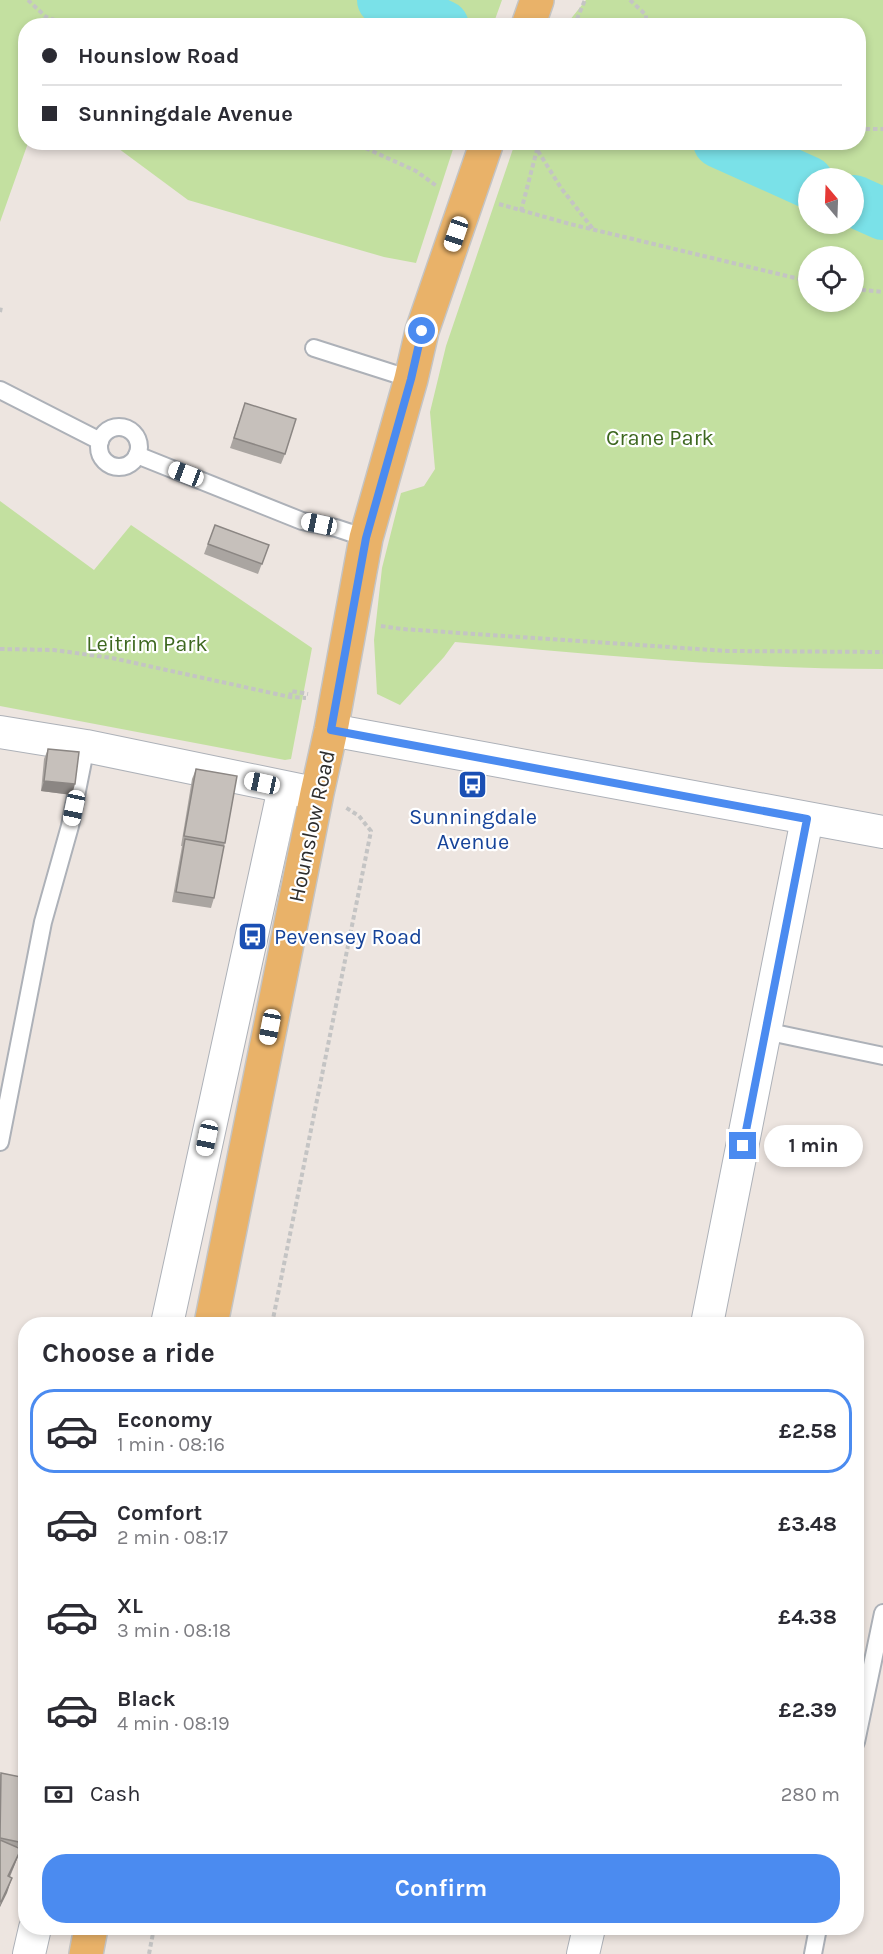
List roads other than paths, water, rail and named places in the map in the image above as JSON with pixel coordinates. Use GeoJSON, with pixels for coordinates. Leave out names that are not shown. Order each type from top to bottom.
{"type":"FeatureCollection","features":[{"type":"Feature","properties":{"kind":"main road"},"geometry":{"type":"LineString","coordinates":[[531,18],[537,0]]}},
{"type":"Feature","properties":{"kind":"main road","name":"Hounslow Road"},"geometry":{"type":"LineString","coordinates":[[212,1317],[331,730],[319,695],[351,621],[366,538],[411,379],[422,331],[484,150]]}},
{"type":"Feature","properties":{"kind":"main road"},"geometry":{"type":"LineString","coordinates":[[86,1954],[90,1935]]}},
{"type":"Feature","properties":{"kind":"street"},"geometry":{"type":"LineString","coordinates":[[331,730],[883,832]]}},
{"type":"Feature","properties":{"kind":"street"},"geometry":{"type":"LineString","coordinates":[[0,732],[86,746],[284,788],[317,792]]}},
{"type":"Feature","properties":{"kind":"street"},"geometry":{"type":"LineString","coordinates":[[168,1317],[284,788]]}},
{"type":"Feature","properties":{"kind":"street"},"geometry":{"type":"LineString","coordinates":[[708,1317],[807,819]]}},
{"type":"Feature","properties":{"kind":"street"},"geometry":{"type":"LineString","coordinates":[[29,1954],[33,1935]]}},
{"type":"Feature","properties":{"kind":"street"},"geometry":{"type":"LineString","coordinates":[[583,1954],[587,1935]]}},
{"type":"Feature","properties":{"kind":"lane"},"geometry":{"type":"LineString","coordinates":[[314,348],[411,379]]}},
{"type":"Feature","properties":{"kind":"lane"},"geometry":{"type":"LineString","coordinates":[[0,390],[100,441]]}},
{"type":"Feature","properties":{"kind":"lane"},"geometry":{"type":"LineString","coordinates":[[113,428],[126,428],[138,442],[137,455],[134,460],[124,466],[112,465],[107,463],[100,453],[100,441],[107,431],[113,428]]}},
{"type":"Feature","properties":{"kind":"lane"},"geometry":{"type":"LineString","coordinates":[[137,455],[302,521],[336,528],[366,538]]}},
{"type":"Feature","properties":{"kind":"lane"},"geometry":{"type":"LineString","coordinates":[[0,1143],[43,922],[70,826],[86,746]]}},
{"type":"Feature","properties":{"kind":"lane"},"geometry":{"type":"LineString","coordinates":[[765,1031],[883,1056]]}},
{"type":"Feature","properties":{"kind":"lane"},"geometry":{"type":"LineString","coordinates":[[864,1704],[883,1613]]}},
{"type":"Feature","properties":{"kind":"lane"},"geometry":{"type":"LineString","coordinates":[[813,1954],[817,1935]]}},
{"type":"Feature","properties":{"kind":"waterway"},"geometry":{"type":"LineString","coordinates":[[383,0],[425,18]]}},
{"type":"Feature","properties":{"kind":"waterway"},"geometry":{"type":"LineString","coordinates":[[737,150],[798,178]]}},
{"type":"Feature","properties":{"kind":"waterway"},"geometry":{"type":"LineString","coordinates":[[864,205],[883,214]]}},
{"type":"Feature","properties":{"kind":"place","name":"Sunningdale Avenue"},"geometry":{"type":"Point","coordinates":[473,784]}},
{"type":"Feature","properties":{"kind":"place","name":"Pevensey Road"},"geometry":{"type":"Point","coordinates":[253,936]}},
{"type":"Feature","properties":{"kind":"park label","name":"Crane Park"},"geometry":{"type":"Point","coordinates":[660,437]}},
{"type":"Feature","properties":{"kind":"park label","name":"Leitrim Park"},"geometry":{"type":"Point","coordinates":[147,643]}}]}
